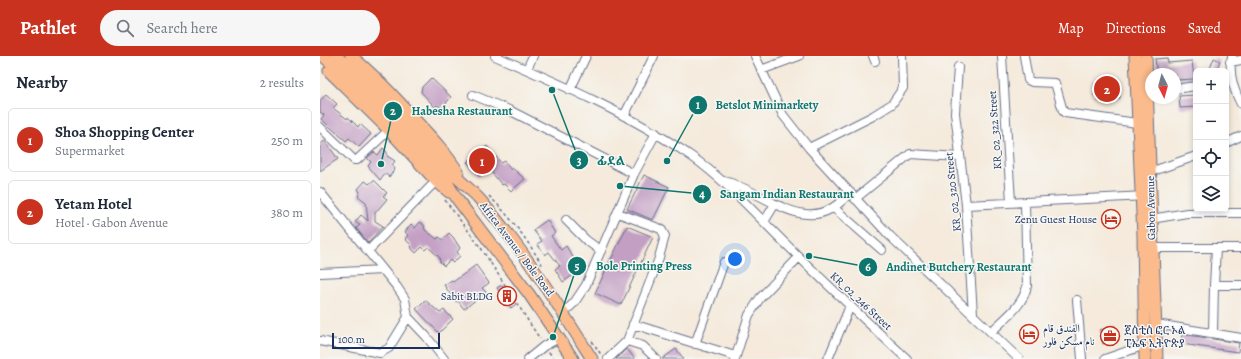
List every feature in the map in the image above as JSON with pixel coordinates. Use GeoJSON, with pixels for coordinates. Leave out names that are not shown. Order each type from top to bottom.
{"type":"FeatureCollection","features":[{"type":"Feature","properties":{"kind":"main road","name":"Africa Avenue / Bole Road"},"geometry":{"type":"LineString","coordinates":[[323,56],[352,81],[438,167],[457,199],[493,245],[573,359]]}},
{"type":"Feature","properties":{"kind":"main road","name":"Africa Avenue / Bole Road"},"geometry":{"type":"LineString","coordinates":[[336,56],[402,118],[440,160],[464,182],[504,228],[563,313],[592,359]]}},
{"type":"Feature","properties":{"kind":"main road","name":"Africa Avenue / Bole Road"},"geometry":{"type":"LineString","coordinates":[[351,56],[403,106],[448,155],[464,182]]}},
{"type":"Feature","properties":{"kind":"main road","name":"Gabon Avenue"},"geometry":{"type":"LineString","coordinates":[[1135,56],[1137,123],[1146,196],[1151,218],[1157,359]]}},
{"type":"Feature","properties":{"kind":"main road","name":"Gabon Avenue"},"geometry":{"type":"LineString","coordinates":[[1146,56],[1147,68]]}},
{"type":"Feature","properties":{"kind":"main road","name":"Africa Avenue / Bole Road"},"geometry":{"type":"LineString","coordinates":[[320,63],[390,130],[436,181],[457,199]]}},
{"type":"Feature","properties":{"kind":"main road","name":"Gabon Avenue"},"geometry":{"type":"LineString","coordinates":[[1145,359],[1146,196],[1150,172],[1149,104]]}},
{"type":"Feature","properties":{"kind":"street"},"geometry":{"type":"LineString","coordinates":[[496,56],[527,68],[624,116],[654,56]]}},
{"type":"Feature","properties":{"kind":"street"},"geometry":{"type":"LineString","coordinates":[[527,68],[533,56]]}},
{"type":"Feature","properties":{"kind":"street"},"geometry":{"type":"LineString","coordinates":[[570,90],[586,56]]}},
{"type":"Feature","properties":{"kind":"street"},"geometry":{"type":"LineString","coordinates":[[755,56],[783,116],[809,148],[890,236],[1019,359]]}},
{"type":"Feature","properties":{"kind":"street"},"geometry":{"type":"LineString","coordinates":[[761,70],[799,56]]}},
{"type":"Feature","properties":{"kind":"street"},"geometry":{"type":"LineString","coordinates":[[809,148],[873,116],[892,104],[903,88],[902,56]]}},
{"type":"Feature","properties":{"kind":"street","name":"KR_02_322 Street"},"geometry":{"type":"LineString","coordinates":[[1002,56],[1011,202]]}},
{"type":"Feature","properties":{"kind":"street"},"geometry":{"type":"LineString","coordinates":[[1024,56],[1028,80],[1032,82],[1056,83],[1065,113],[1137,123]]}},
{"type":"Feature","properties":{"kind":"street"},"geometry":{"type":"LineString","coordinates":[[1241,60],[1231,59],[1229,81],[1241,104]]}},
{"type":"Feature","properties":{"kind":"street","name":"KR_02_320 Street"},"geometry":{"type":"LineString","coordinates":[[958,67],[955,113],[966,205],[973,314]]}},
{"type":"Feature","properties":{"kind":"street"},"geometry":{"type":"LineString","coordinates":[[1181,88],[1193,86]]}},
{"type":"Feature","properties":{"kind":"street"},"geometry":{"type":"LineString","coordinates":[[473,95],[509,110],[634,174]]}},
{"type":"Feature","properties":{"kind":"street","name":"KR_02_246 Street"},"geometry":{"type":"LineString","coordinates":[[624,116],[656,133],[692,157],[722,180],[799,257],[907,359]]}},
{"type":"Feature","properties":{"kind":"street"},"geometry":{"type":"LineString","coordinates":[[320,127],[351,157],[357,160],[390,130]]}},
{"type":"Feature","properties":{"kind":"street"},"geometry":{"type":"LineString","coordinates":[[563,313],[574,303],[586,285],[634,174],[656,133]]}},
{"type":"Feature","properties":{"kind":"street"},"geometry":{"type":"LineString","coordinates":[[1229,142],[1241,136]]}},
{"type":"Feature","properties":{"kind":"street"},"geometry":{"type":"LineString","coordinates":[[722,180],[742,186],[775,204],[811,215],[824,213],[834,208],[910,154],[960,157]]}},
{"type":"Feature","properties":{"kind":"street"},"geometry":{"type":"LineString","coordinates":[[1150,172],[1193,157]]}},
{"type":"Feature","properties":{"kind":"street"},"geometry":{"type":"LineString","coordinates":[[368,251],[436,181]]}},
{"type":"Feature","properties":{"kind":"street"},"geometry":{"type":"LineString","coordinates":[[320,192],[405,299],[408,317],[426,336],[444,359]]}},
{"type":"Feature","properties":{"kind":"street"},"geometry":{"type":"LineString","coordinates":[[966,205],[1146,196]]}},
{"type":"Feature","properties":{"kind":"street"},"geometry":{"type":"LineString","coordinates":[[991,332],[1016,308],[1026,294],[1028,286],[1025,203]]}},
{"type":"Feature","properties":{"kind":"street"},"geometry":{"type":"LineString","coordinates":[[764,222],[775,204]]}},
{"type":"Feature","properties":{"kind":"street"},"geometry":{"type":"LineString","coordinates":[[834,208],[882,250]]}},
{"type":"Feature","properties":{"kind":"street"},"geometry":{"type":"LineString","coordinates":[[608,359],[627,341],[658,261],[665,236],[661,229],[618,213]]}},
{"type":"Feature","properties":{"kind":"street"},"geometry":{"type":"LineString","coordinates":[[1151,218],[1187,213],[1241,213]]}},
{"type":"Feature","properties":{"kind":"street"},"geometry":{"type":"LineString","coordinates":[[566,220],[581,236],[601,251]]}},
{"type":"Feature","properties":{"kind":"street"},"geometry":{"type":"LineString","coordinates":[[1152,248],[1241,248]]}},
{"type":"Feature","properties":{"kind":"street"},"geometry":{"type":"LineString","coordinates":[[1213,332],[1216,248]]}},
{"type":"Feature","properties":{"kind":"street"},"geometry":{"type":"LineString","coordinates":[[634,324],[735,358],[749,315],[760,298],[799,257]]}},
{"type":"Feature","properties":{"kind":"street"},"geometry":{"type":"LineString","coordinates":[[695,344],[724,262]]}},
{"type":"Feature","properties":{"kind":"street"},"geometry":{"type":"LineString","coordinates":[[320,273],[383,270]]}},
{"type":"Feature","properties":{"kind":"street"},"geometry":{"type":"LineString","coordinates":[[1214,285],[1241,284]]}},
{"type":"Feature","properties":{"kind":"street"},"geometry":{"type":"LineString","coordinates":[[1077,300],[1082,359]]}},
{"type":"Feature","properties":{"kind":"street"},"geometry":{"type":"LineString","coordinates":[[828,359],[850,306]]}},
{"type":"Feature","properties":{"kind":"street"},"geometry":{"type":"LineString","coordinates":[[320,340],[380,353],[389,348],[408,317]]}},
{"type":"Feature","properties":{"kind":"street"},"geometry":{"type":"LineString","coordinates":[[1156,324],[1213,332],[1241,338]]}},
{"type":"Feature","properties":{"kind":"street"},"geometry":{"type":"LineString","coordinates":[[528,359],[544,346],[559,338]]}},
{"type":"Feature","properties":{"kind":"street"},"geometry":{"type":"LineString","coordinates":[[627,341],[643,346],[656,359]]}},
{"type":"Feature","properties":{"kind":"street"},"geometry":{"type":"LineString","coordinates":[[1106,359],[1145,345]]}},
{"type":"Feature","properties":{"kind":"path"},"geometry":{"type":"LineString","coordinates":[[441,195],[481,248],[544,346],[554,359]]}},
{"type":"Feature","properties":{"kind":"building"},"geometry":{"type":"Polygon","coordinates":[[[1167,58],[1168,63],[1192,61],[1193,79],[1181,80],[1181,68],[1156,68],[1155,59],[1167,58]]]}},
{"type":"Feature","properties":{"kind":"building"},"geometry":{"type":"Polygon","coordinates":[[[1214,58],[1220,61],[1217,68],[1210,68],[1214,58]]]}},
{"type":"Feature","properties":{"kind":"building"},"geometry":{"type":"Polygon","coordinates":[[[431,78],[451,97],[442,108],[437,105],[435,107],[421,92],[422,87],[431,78]]]}},
{"type":"Feature","properties":{"kind":"building"},"geometry":{"type":"Polygon","coordinates":[[[1095,83],[1115,85],[1119,87],[1120,98],[1094,96],[1095,83]]]}},
{"type":"Feature","properties":{"kind":"building"},"geometry":{"type":"Polygon","coordinates":[[[326,94],[337,104],[333,108],[347,119],[348,117],[358,127],[360,124],[371,134],[359,147],[349,138],[346,141],[321,119],[324,115],[320,112],[320,101],[326,94]]]}},
{"type":"Feature","properties":{"kind":"building"},"geometry":{"type":"Polygon","coordinates":[[[1193,95],[1193,107],[1180,108],[1181,96],[1193,95]]]}},
{"type":"Feature","properties":{"kind":"building"},"geometry":{"type":"Polygon","coordinates":[[[325,141],[338,159],[320,171],[320,144],[325,141]]]}},
{"type":"Feature","properties":{"kind":"building"},"geometry":{"type":"Polygon","coordinates":[[[487,146],[501,163],[504,161],[511,170],[512,168],[525,179],[511,191],[504,184],[502,185],[488,168],[479,176],[467,162],[487,146]]]}},
{"type":"Feature","properties":{"kind":"building"},"geometry":{"type":"Polygon","coordinates":[[[383,148],[387,152],[387,156],[395,161],[392,165],[395,169],[389,177],[385,173],[380,180],[368,166],[371,162],[367,158],[374,152],[378,155],[383,148]]]}},
{"type":"Feature","properties":{"kind":"building"},"geometry":{"type":"Polygon","coordinates":[[[644,175],[669,187],[653,220],[627,209],[644,175]]]}},
{"type":"Feature","properties":{"kind":"building"},"geometry":{"type":"Polygon","coordinates":[[[374,180],[387,193],[383,196],[387,199],[375,213],[375,221],[383,226],[368,243],[356,228],[360,225],[355,222],[361,215],[368,221],[366,202],[358,196],[360,192],[358,189],[365,181],[369,184],[374,180]]]}},
{"type":"Feature","properties":{"kind":"building"},"geometry":{"type":"Polygon","coordinates":[[[547,220],[555,233],[551,236],[561,250],[566,246],[574,259],[570,262],[576,273],[563,282],[555,269],[560,266],[549,252],[545,255],[537,244],[542,241],[533,230],[547,220]]]}},
{"type":"Feature","properties":{"kind":"building"},"geometry":{"type":"Polygon","coordinates":[[[420,222],[424,225],[425,230],[437,239],[439,237],[443,240],[449,233],[453,237],[460,248],[457,252],[460,256],[453,263],[450,260],[444,266],[440,262],[439,257],[428,247],[425,250],[422,247],[416,253],[412,249],[411,245],[405,239],[408,235],[405,232],[411,224],[415,228],[420,222]]]}},
{"type":"Feature","properties":{"kind":"building"},"geometry":{"type":"Polygon","coordinates":[[[627,226],[653,237],[621,305],[595,293],[627,226]]]}},
{"type":"Feature","properties":{"kind":"building"},"geometry":{"type":"Polygon","coordinates":[[[476,265],[489,283],[482,288],[486,292],[464,309],[458,301],[456,302],[444,285],[452,280],[453,282],[476,265]]]}},
{"type":"Feature","properties":{"kind":"building","name":"Sabit BLDG"},"geometry":{"type":"Polygon","coordinates":[[[502,285],[516,304],[511,308],[497,288],[502,285]]]}},
{"type":"Feature","properties":{"kind":"building"},"geometry":{"type":"Polygon","coordinates":[[[425,300],[440,313],[444,310],[453,319],[439,333],[416,309],[425,300]]]}},
{"type":"Feature","properties":{"kind":"building"},"geometry":{"type":"Polygon","coordinates":[[[1115,327],[1118,341],[1103,344],[1100,330],[1115,327]]]}},
{"type":"Feature","properties":{"kind":"building"},"geometry":{"type":"Polygon","coordinates":[[[1182,334],[1239,343],[1238,352],[1181,344],[1182,334]]]}},
{"type":"Feature","properties":{"kind":"building"},"geometry":{"type":"Polygon","coordinates":[[[627,349],[635,359],[616,359],[625,350],[627,349]]]}},
{"type":"Feature","properties":{"kind":"building"},"geometry":{"type":"Polygon","coordinates":[[[676,349],[684,359],[662,359],[676,349]]]}},
{"type":"Feature","properties":{"kind":"place","name":"Yetam Hotel"},"geometry":{"type":"Point","coordinates":[1107,89]}},
{"type":"Feature","properties":{"kind":"place","name":"ፊደል"},"geometry":{"type":"Point","coordinates":[552,90]}},
{"type":"Feature","properties":{"kind":"place","name":"Shoa Shopping Center"},"geometry":{"type":"Point","coordinates":[482,161]}},
{"type":"Feature","properties":{"kind":"place","name":"Betslot Minimarkety"},"geometry":{"type":"Point","coordinates":[667,161]}},
{"type":"Feature","properties":{"kind":"place","name":"Habesha Restaurant"},"geometry":{"type":"Point","coordinates":[381,164]}},
{"type":"Feature","properties":{"kind":"place","name":"Sangam Indian Restaurant"},"geometry":{"type":"Point","coordinates":[620,186]}},
{"type":"Feature","properties":{"kind":"place","name":"Zenu Guest House"},"geometry":{"type":"Point","coordinates":[1111,219]}},
{"type":"Feature","properties":{"kind":"place","name":"Andinet Butchery Restaurant"},"geometry":{"type":"Point","coordinates":[809,256]}},
{"type":"Feature","properties":{"kind":"place","name":"Sabit BLDG"},"geometry":{"type":"Point","coordinates":[507,296]}},
{"type":"Feature","properties":{"kind":"place","name":"الفندق قام نام مسكن فلور"},"geometry":{"type":"Point","coordinates":[1029,334]}},
{"type":"Feature","properties":{"kind":"place","name":"ጀስቲስ ፎር ኦል ፒኤፍ ኢትዮጵያ"},"geometry":{"type":"Point","coordinates":[1110,336]}},
{"type":"Feature","properties":{"kind":"place","name":"Bole Printing Press"},"geometry":{"type":"Point","coordinates":[553,337]}}]}
